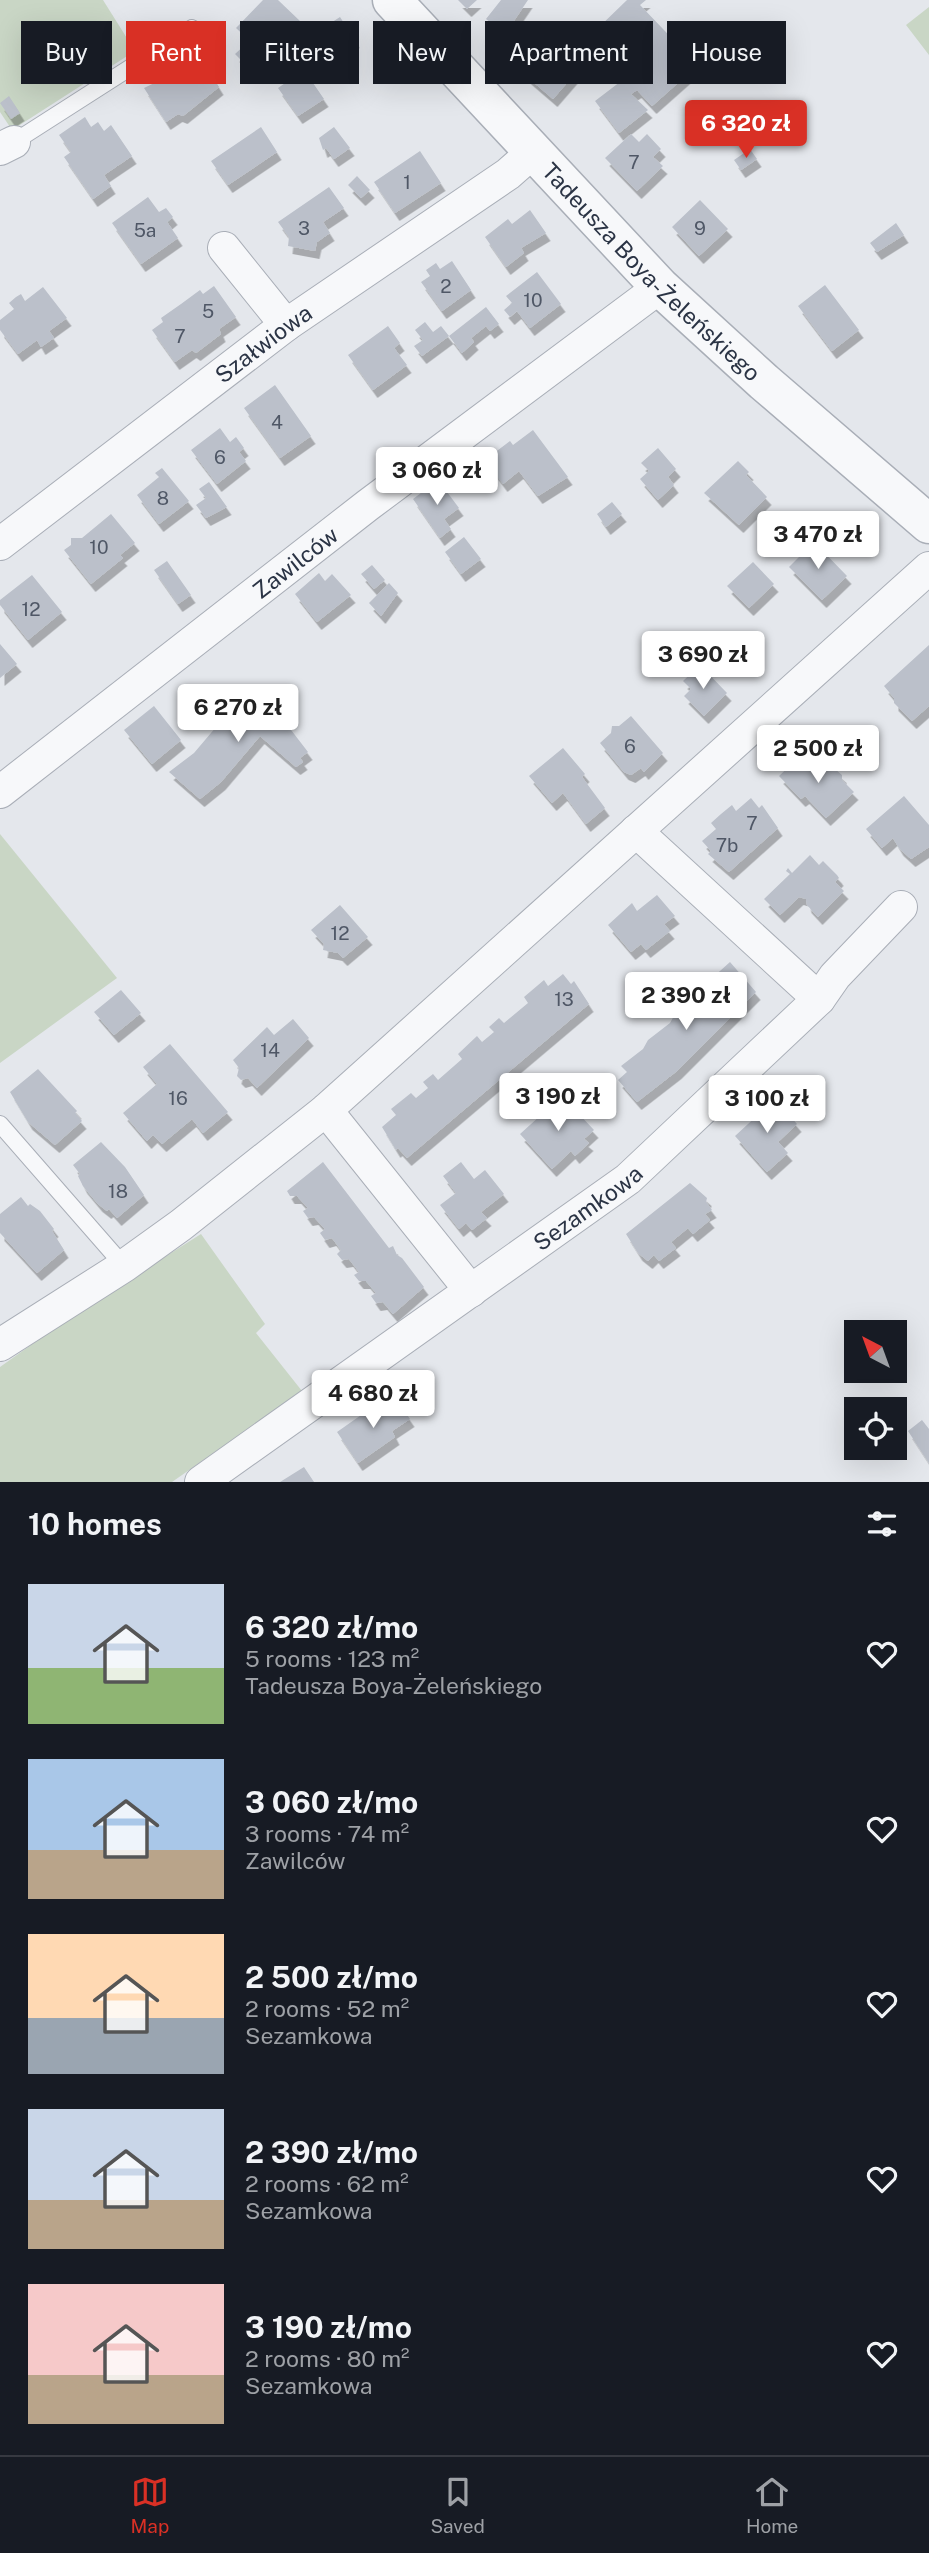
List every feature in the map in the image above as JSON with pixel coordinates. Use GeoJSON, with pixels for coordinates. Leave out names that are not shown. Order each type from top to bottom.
{"type":"FeatureCollection","features":[{"type":"Feature","properties":{"kind":"street","name":"Tadeusza Boya-Żeleńskiego"},"geometry":{"type":"LineString","coordinates":[[392,0],[660,287],[764,382],[929,524]]}},
{"type":"Feature","properties":{"kind":"street","name":"Szałwiowa"},"geometry":{"type":"LineString","coordinates":[[0,544],[286,325],[508,174],[533,152]]}},
{"type":"Feature","properties":{"kind":"street"},"geometry":{"type":"LineString","coordinates":[[224,248],[286,325]]}},
{"type":"Feature","properties":{"kind":"street","name":"Zawilców"},"geometry":{"type":"LineString","coordinates":[[0,792],[368,505],[660,287]]}},
{"type":"Feature","properties":{"kind":"street"},"geometry":{"type":"LineString","coordinates":[[0,1345],[124,1266],[181,1225],[326,1110],[929,568]]}},
{"type":"Feature","properties":{"kind":"street"},"geometry":{"type":"LineString","coordinates":[[636,831],[819,999]]}},
{"type":"Feature","properties":{"kind":"street","name":"Sezamkowa"},"geometry":{"type":"LineString","coordinates":[[201,1482],[628,1179],[819,999],[835,976],[901,907]]}},
{"type":"Feature","properties":{"kind":"street"},"geometry":{"type":"LineString","coordinates":[[326,1110],[471,1291]]}},
{"type":"Feature","properties":{"kind":"lane"},"geometry":{"type":"LineString","coordinates":[[7,145],[126,70]]}},
{"type":"Feature","properties":{"kind":"lane"},"geometry":{"type":"LineString","coordinates":[[0,1124],[124,1266]]}},
{"type":"Feature","properties":{"kind":"green space"},"geometry":{"type":"Polygon","coordinates":[[[0,0],[103,0],[126,37],[126,57],[112,66],[112,21],[21,21],[21,84],[84,84],[12,130],[0,112],[0,0]]]}},
{"type":"Feature","properties":{"kind":"green space"},"geometry":{"type":"Polygon","coordinates":[[[929,7],[929,55],[906,25],[929,7]]]}},
{"type":"Feature","properties":{"kind":"green space"},"geometry":{"type":"Polygon","coordinates":[[[0,834],[117,978],[0,1063],[0,834]]]}},
{"type":"Feature","properties":{"kind":"green space"},"geometry":{"type":"Polygon","coordinates":[[[201,1234],[265,1324],[256,1333],[302,1391],[172,1482],[0,1482],[0,1367],[76,1313],[201,1234]]]}},
{"type":"Feature","properties":{"kind":"building"},"geometry":{"type":"Polygon","coordinates":[[[263,0],[278,0],[300,21],[243,21],[263,0]]]}},
{"type":"Feature","properties":{"kind":"building"},"geometry":{"type":"Polygon","coordinates":[[[458,0],[477,0],[467,9],[458,0]]]}},
{"type":"Feature","properties":{"kind":"building"},"geometry":{"type":"Polygon","coordinates":[[[501,0],[528,0],[514,21],[486,19],[501,0]]]}},
{"type":"Feature","properties":{"kind":"building"},"geometry":{"type":"Polygon","coordinates":[[[627,0],[646,0],[640,5],[667,33],[667,84],[677,84],[652,106],[637,90],[631,94],[648,110],[619,133],[595,101],[617,84],[653,84],[653,21],[605,21],[627,0]]]}},
{"type":"Feature","properties":{"kind":"building"},"geometry":{"type":"Polygon","coordinates":[[[152,84],[217,84],[219,87],[183,116],[178,114],[166,122],[144,88],[152,84]]]}},
{"type":"Feature","properties":{"kind":"building"},"geometry":{"type":"Polygon","coordinates":[[[284,84],[314,84],[324,99],[298,116],[278,88],[284,84]]]}},
{"type":"Feature","properties":{"kind":"building"},"geometry":{"type":"Polygon","coordinates":[[[536,84],[566,84],[553,99],[536,84]]]}},
{"type":"Feature","properties":{"kind":"building"},"geometry":{"type":"Polygon","coordinates":[[[9,96],[20,113],[11,119],[0,103],[9,96]]]}},
{"type":"Feature","properties":{"kind":"building"},"geometry":{"type":"Polygon","coordinates":[[[85,117],[91,127],[98,122],[104,131],[111,125],[132,156],[104,175],[111,186],[93,199],[64,157],[71,152],[59,135],[85,117]]]}},
{"type":"Feature","properties":{"kind":"building"},"geometry":{"type":"Polygon","coordinates":[[[261,127],[277,152],[228,185],[211,161],[261,127]]]}},
{"type":"Feature","properties":{"kind":"building"},"geometry":{"type":"Polygon","coordinates":[[[334,127],[350,148],[334,159],[326,148],[323,150],[319,138],[334,127]]]}},
{"type":"Feature","properties":{"kind":"building"},"geometry":{"type":"Polygon","coordinates":[[[631,134],[639,142],[647,134],[661,149],[653,157],[663,166],[637,191],[605,158],[631,134]]]}},
{"type":"Feature","properties":{"kind":"building"},"geometry":{"type":"Polygon","coordinates":[[[750,149],[757,159],[741,170],[734,160],[750,149]]]}},
{"type":"Feature","properties":{"kind":"building"},"geometry":{"type":"Polygon","coordinates":[[[420,151],[441,183],[395,213],[374,182],[420,151]]]}},
{"type":"Feature","properties":{"kind":"building"},"geometry":{"type":"Polygon","coordinates":[[[357,176],[370,190],[361,198],[348,185],[357,176]]]}},
{"type":"Feature","properties":{"kind":"building"},"geometry":{"type":"Polygon","coordinates":[[[329,187],[344,208],[323,222],[330,233],[317,242],[315,251],[288,246],[289,237],[278,222],[329,187]]]}},
{"type":"Feature","properties":{"kind":"building"},"geometry":{"type":"Polygon","coordinates":[[[148,197],[159,212],[166,208],[173,217],[167,222],[178,238],[141,264],[112,223],[148,197]]]}},
{"type":"Feature","properties":{"kind":"building"},"geometry":{"type":"Polygon","coordinates":[[[700,200],[728,229],[699,256],[672,227],[700,200]]]}},
{"type":"Feature","properties":{"kind":"building"},"geometry":{"type":"Polygon","coordinates":[[[530,210],[546,233],[521,248],[524,253],[506,267],[485,237],[508,219],[512,224],[530,210]]]}},
{"type":"Feature","properties":{"kind":"building"},"geometry":{"type":"Polygon","coordinates":[[[896,223],[904,235],[877,252],[870,243],[896,223]]]}},
{"type":"Feature","properties":{"kind":"building"},"geometry":{"type":"Polygon","coordinates":[[[452,261],[471,290],[442,311],[421,282],[430,276],[426,270],[436,263],[440,269],[452,261]]]}},
{"type":"Feature","properties":{"kind":"building"},"geometry":{"type":"Polygon","coordinates":[[[537,272],[561,304],[530,328],[517,311],[510,317],[504,310],[512,303],[506,296],[537,272]]]}},
{"type":"Feature","properties":{"kind":"building"},"geometry":{"type":"Polygon","coordinates":[[[825,285],[859,330],[832,351],[798,306],[825,285]]]}},
{"type":"Feature","properties":{"kind":"building"},"geometry":{"type":"Polygon","coordinates":[[[214,286],[236,317],[219,329],[221,334],[196,353],[192,350],[175,362],[152,330],[163,322],[161,318],[200,290],[203,294],[214,286]]]}},
{"type":"Feature","properties":{"kind":"building"},"geometry":{"type":"Polygon","coordinates":[[[43,287],[67,318],[49,331],[54,338],[41,347],[37,340],[18,354],[0,330],[0,320],[14,309],[9,303],[16,297],[21,294],[25,301],[43,287]]]}},
{"type":"Feature","properties":{"kind":"building"},"geometry":{"type":"Polygon","coordinates":[[[486,307],[499,324],[490,331],[486,326],[471,338],[474,342],[462,353],[449,336],[486,307]]]}},
{"type":"Feature","properties":{"kind":"building"},"geometry":{"type":"Polygon","coordinates":[[[425,322],[433,332],[441,326],[449,336],[422,356],[414,346],[423,340],[415,330],[425,322]]]}},
{"type":"Feature","properties":{"kind":"building"},"geometry":{"type":"Polygon","coordinates":[[[388,326],[400,343],[394,348],[407,365],[373,390],[348,355],[388,326]]]}},
{"type":"Feature","properties":{"kind":"building"},"geometry":{"type":"Polygon","coordinates":[[[275,385],[311,436],[280,458],[244,408],[275,385]]]}},
{"type":"Feature","properties":{"kind":"building"},"geometry":{"type":"Polygon","coordinates":[[[220,428],[230,442],[236,437],[244,448],[239,452],[246,461],[217,484],[191,450],[220,428]]]}},
{"type":"Feature","properties":{"kind":"building"},"geometry":{"type":"Polygon","coordinates":[[[533,430],[568,477],[538,496],[519,471],[503,484],[485,460],[510,441],[513,445],[533,430]]]}},
{"type":"Feature","properties":{"kind":"building"},"geometry":{"type":"Polygon","coordinates":[[[658,448],[676,469],[668,477],[674,485],[658,500],[640,479],[649,471],[641,463],[658,448]]]}},
{"type":"Feature","properties":{"kind":"building"},"geometry":{"type":"Polygon","coordinates":[[[738,461],[749,472],[746,475],[767,497],[739,525],[704,493],[738,461]]]}},
{"type":"Feature","properties":{"kind":"building"},"geometry":{"type":"Polygon","coordinates":[[[162,468],[189,501],[159,524],[137,495],[159,477],[155,473],[162,468]]]}},
{"type":"Feature","properties":{"kind":"building"},"geometry":{"type":"Polygon","coordinates":[[[438,480],[459,508],[444,519],[451,529],[440,538],[413,499],[438,480]]]}},
{"type":"Feature","properties":{"kind":"building"},"geometry":{"type":"Polygon","coordinates":[[[209,482],[227,507],[206,518],[196,505],[206,498],[199,489],[209,482]]]}},
{"type":"Feature","properties":{"kind":"building"},"geometry":{"type":"Polygon","coordinates":[[[612,502],[622,514],[606,527],[597,514],[612,502]]]}},
{"type":"Feature","properties":{"kind":"building"},"geometry":{"type":"Polygon","coordinates":[[[111,514],[135,543],[120,555],[123,558],[91,584],[64,550],[71,545],[71,538],[82,538],[111,514]]]}},
{"type":"Feature","properties":{"kind":"building"},"geometry":{"type":"Polygon","coordinates":[[[464,537],[481,559],[461,574],[445,552],[464,537]]]}},
{"type":"Feature","properties":{"kind":"building"},"geometry":{"type":"Polygon","coordinates":[[[814,542],[847,576],[822,600],[789,567],[814,542]]]}},
{"type":"Feature","properties":{"kind":"building"},"geometry":{"type":"Polygon","coordinates":[[[167,561],[191,595],[178,604],[154,570],[167,561]]]}},
{"type":"Feature","properties":{"kind":"building"},"geometry":{"type":"Polygon","coordinates":[[[753,562],[774,584],[749,608],[727,586],[753,562]]]}},
{"type":"Feature","properties":{"kind":"building"},"geometry":{"type":"Polygon","coordinates":[[[372,565],[385,580],[374,589],[361,574],[372,565]]]}},
{"type":"Feature","properties":{"kind":"building"},"geometry":{"type":"Polygon","coordinates":[[[319,573],[325,581],[332,574],[351,595],[317,622],[295,594],[319,573]]]}},
{"type":"Feature","properties":{"kind":"building"},"geometry":{"type":"Polygon","coordinates":[[[32,575],[62,612],[28,640],[0,605],[0,600],[32,575]]]}},
{"type":"Feature","properties":{"kind":"building"},"geometry":{"type":"Polygon","coordinates":[[[389,583],[398,593],[381,616],[369,603],[389,583]]]}},
{"type":"Feature","properties":{"kind":"building"},"geometry":{"type":"Polygon","coordinates":[[[0,644],[17,664],[0,678],[0,644]]]}},
{"type":"Feature","properties":{"kind":"building"},"geometry":{"type":"Polygon","coordinates":[[[929,645],[929,706],[912,721],[894,703],[894,698],[884,686],[929,645]]]}},
{"type":"Feature","properties":{"kind":"building"},"geometry":{"type":"Polygon","coordinates":[[[700,665],[727,693],[704,716],[684,696],[691,689],[683,681],[700,665]]]}},
{"type":"Feature","properties":{"kind":"building"},"geometry":{"type":"Polygon","coordinates":[[[258,687],[308,752],[300,758],[303,762],[296,767],[260,736],[221,782],[200,799],[169,772],[194,753],[233,707],[258,687]]]}},
{"type":"Feature","properties":{"kind":"building"},"geometry":{"type":"Polygon","coordinates":[[[154,706],[181,740],[152,764],[124,730],[154,706]]]}},
{"type":"Feature","properties":{"kind":"building"},"geometry":{"type":"Polygon","coordinates":[[[631,716],[663,753],[644,772],[641,768],[631,775],[624,772],[600,743],[611,733],[612,726],[619,726],[631,716]]]}},
{"type":"Feature","properties":{"kind":"building"},"geometry":{"type":"Polygon","coordinates":[[[563,748],[585,774],[582,777],[605,808],[586,824],[563,793],[552,803],[529,776],[563,748]]]}},
{"type":"Feature","properties":{"kind":"building"},"geometry":{"type":"Polygon","coordinates":[[[822,758],[842,775],[842,780],[854,792],[826,818],[805,796],[801,799],[779,776],[797,759],[809,771],[822,758]]]}},
{"type":"Feature","properties":{"kind":"building"},"geometry":{"type":"Polygon","coordinates":[[[904,796],[929,825],[929,847],[911,859],[893,838],[882,848],[866,829],[904,796]]]}},
{"type":"Feature","properties":{"kind":"building"},"geometry":{"type":"Polygon","coordinates":[[[751,798],[759,808],[762,805],[778,828],[729,872],[708,854],[711,851],[702,841],[716,829],[711,823],[721,814],[732,805],[736,811],[751,798]]]}},
{"type":"Feature","properties":{"kind":"building"},"geometry":{"type":"Polygon","coordinates":[[[810,855],[819,865],[823,861],[837,875],[839,878],[835,882],[844,891],[818,917],[807,905],[806,899],[799,897],[780,915],[764,899],[790,874],[786,871],[788,868],[792,873],[810,855]]]}},
{"type":"Feature","properties":{"kind":"building"},"geometry":{"type":"Polygon","coordinates":[[[657,895],[675,916],[664,924],[670,931],[646,950],[641,944],[631,952],[608,925],[632,903],[637,911],[657,895]]]}},
{"type":"Feature","properties":{"kind":"building"},"geometry":{"type":"Polygon","coordinates":[[[340,905],[368,937],[343,958],[338,953],[323,950],[324,944],[311,930],[340,905]]]}},
{"type":"Feature","properties":{"kind":"building"},"geometry":{"type":"Polygon","coordinates":[[[730,962],[756,992],[677,1071],[637,1102],[618,1080],[627,1072],[621,1066],[643,1049],[648,1040],[670,1023],[675,1014],[697,997],[701,988],[730,962]]]}},
{"type":"Feature","properties":{"kind":"building"},"geometry":{"type":"Polygon","coordinates":[[[563,974],[571,984],[574,981],[589,1004],[407,1158],[398,1148],[396,1150],[382,1127],[396,1115],[391,1109],[411,1093],[416,1098],[428,1088],[423,1082],[433,1074],[438,1080],[462,1059],[458,1054],[477,1036],[482,1042],[494,1032],[489,1027],[499,1018],[504,1023],[528,1003],[524,997],[544,980],[548,986],[563,974]]]}},
{"type":"Feature","properties":{"kind":"building"},"geometry":{"type":"Polygon","coordinates":[[[121,990],[141,1013],[114,1035],[94,1012],[121,990]]]}},
{"type":"Feature","properties":{"kind":"building"},"geometry":{"type":"Polygon","coordinates":[[[293,1019],[309,1038],[257,1088],[248,1078],[241,1080],[237,1076],[239,1068],[233,1060],[267,1027],[274,1035],[293,1019]]]}},
{"type":"Feature","properties":{"kind":"building"},"geometry":{"type":"Polygon","coordinates":[[[170,1044],[228,1112],[203,1133],[192,1119],[162,1144],[153,1135],[147,1141],[123,1113],[157,1084],[143,1067],[170,1044]]]}},
{"type":"Feature","properties":{"kind":"building"},"geometry":{"type":"Polygon","coordinates":[[[38,1069],[77,1111],[75,1113],[82,1121],[55,1145],[28,1122],[10,1092],[38,1069]]]}},
{"type":"Feature","properties":{"kind":"building"},"geometry":{"type":"Polygon","coordinates":[[[562,1096],[594,1130],[584,1139],[589,1143],[575,1156],[571,1151],[552,1169],[520,1134],[562,1096]]]}},
{"type":"Feature","properties":{"kind":"building"},"geometry":{"type":"Polygon","coordinates":[[[775,1099],[797,1124],[778,1142],[788,1153],[767,1172],[735,1136],[775,1099]]]}},
{"type":"Feature","properties":{"kind":"building"},"geometry":{"type":"Polygon","coordinates":[[[101,1142],[125,1167],[144,1195],[117,1218],[109,1209],[107,1211],[98,1204],[83,1186],[78,1176],[80,1174],[73,1165],[101,1142]]]}},
{"type":"Feature","properties":{"kind":"building"},"geometry":{"type":"Polygon","coordinates":[[[323,1162],[389,1248],[393,1246],[397,1255],[424,1287],[393,1314],[383,1302],[376,1303],[371,1296],[376,1293],[366,1281],[359,1281],[354,1275],[359,1272],[349,1259],[342,1260],[337,1254],[341,1250],[332,1238],[325,1240],[320,1233],[325,1229],[314,1217],[308,1218],[303,1211],[308,1208],[297,1196],[290,1196],[287,1191],[323,1162]]]}},
{"type":"Feature","properties":{"kind":"building"},"geometry":{"type":"Polygon","coordinates":[[[461,1162],[474,1179],[485,1170],[504,1194],[481,1212],[487,1218],[472,1230],[466,1223],[459,1229],[440,1205],[456,1193],[443,1176],[461,1162]]]}},
{"type":"Feature","properties":{"kind":"building"},"geometry":{"type":"Polygon","coordinates":[[[690,1183],[707,1198],[706,1202],[712,1210],[705,1214],[710,1220],[693,1234],[688,1228],[671,1242],[676,1248],[659,1261],[654,1255],[648,1261],[638,1253],[626,1234],[690,1183]]]}},
{"type":"Feature","properties":{"kind":"building"},"geometry":{"type":"Polygon","coordinates":[[[21,1197],[28,1206],[30,1204],[40,1211],[54,1229],[52,1231],[64,1250],[37,1273],[0,1233],[0,1214],[21,1197]]]}},
{"type":"Feature","properties":{"kind":"building"},"geometry":{"type":"Polygon","coordinates":[[[396,1399],[410,1419],[392,1431],[395,1437],[358,1463],[337,1432],[374,1406],[378,1412],[396,1399]]]}},
{"type":"Feature","properties":{"kind":"building"},"geometry":{"type":"Polygon","coordinates":[[[922,1420],[929,1429],[929,1463],[908,1431],[922,1420]]]}},
{"type":"Feature","properties":{"kind":"building"},"geometry":{"type":"Polygon","coordinates":[[[304,1467],[314,1482],[280,1482],[304,1467]]]}}]}
